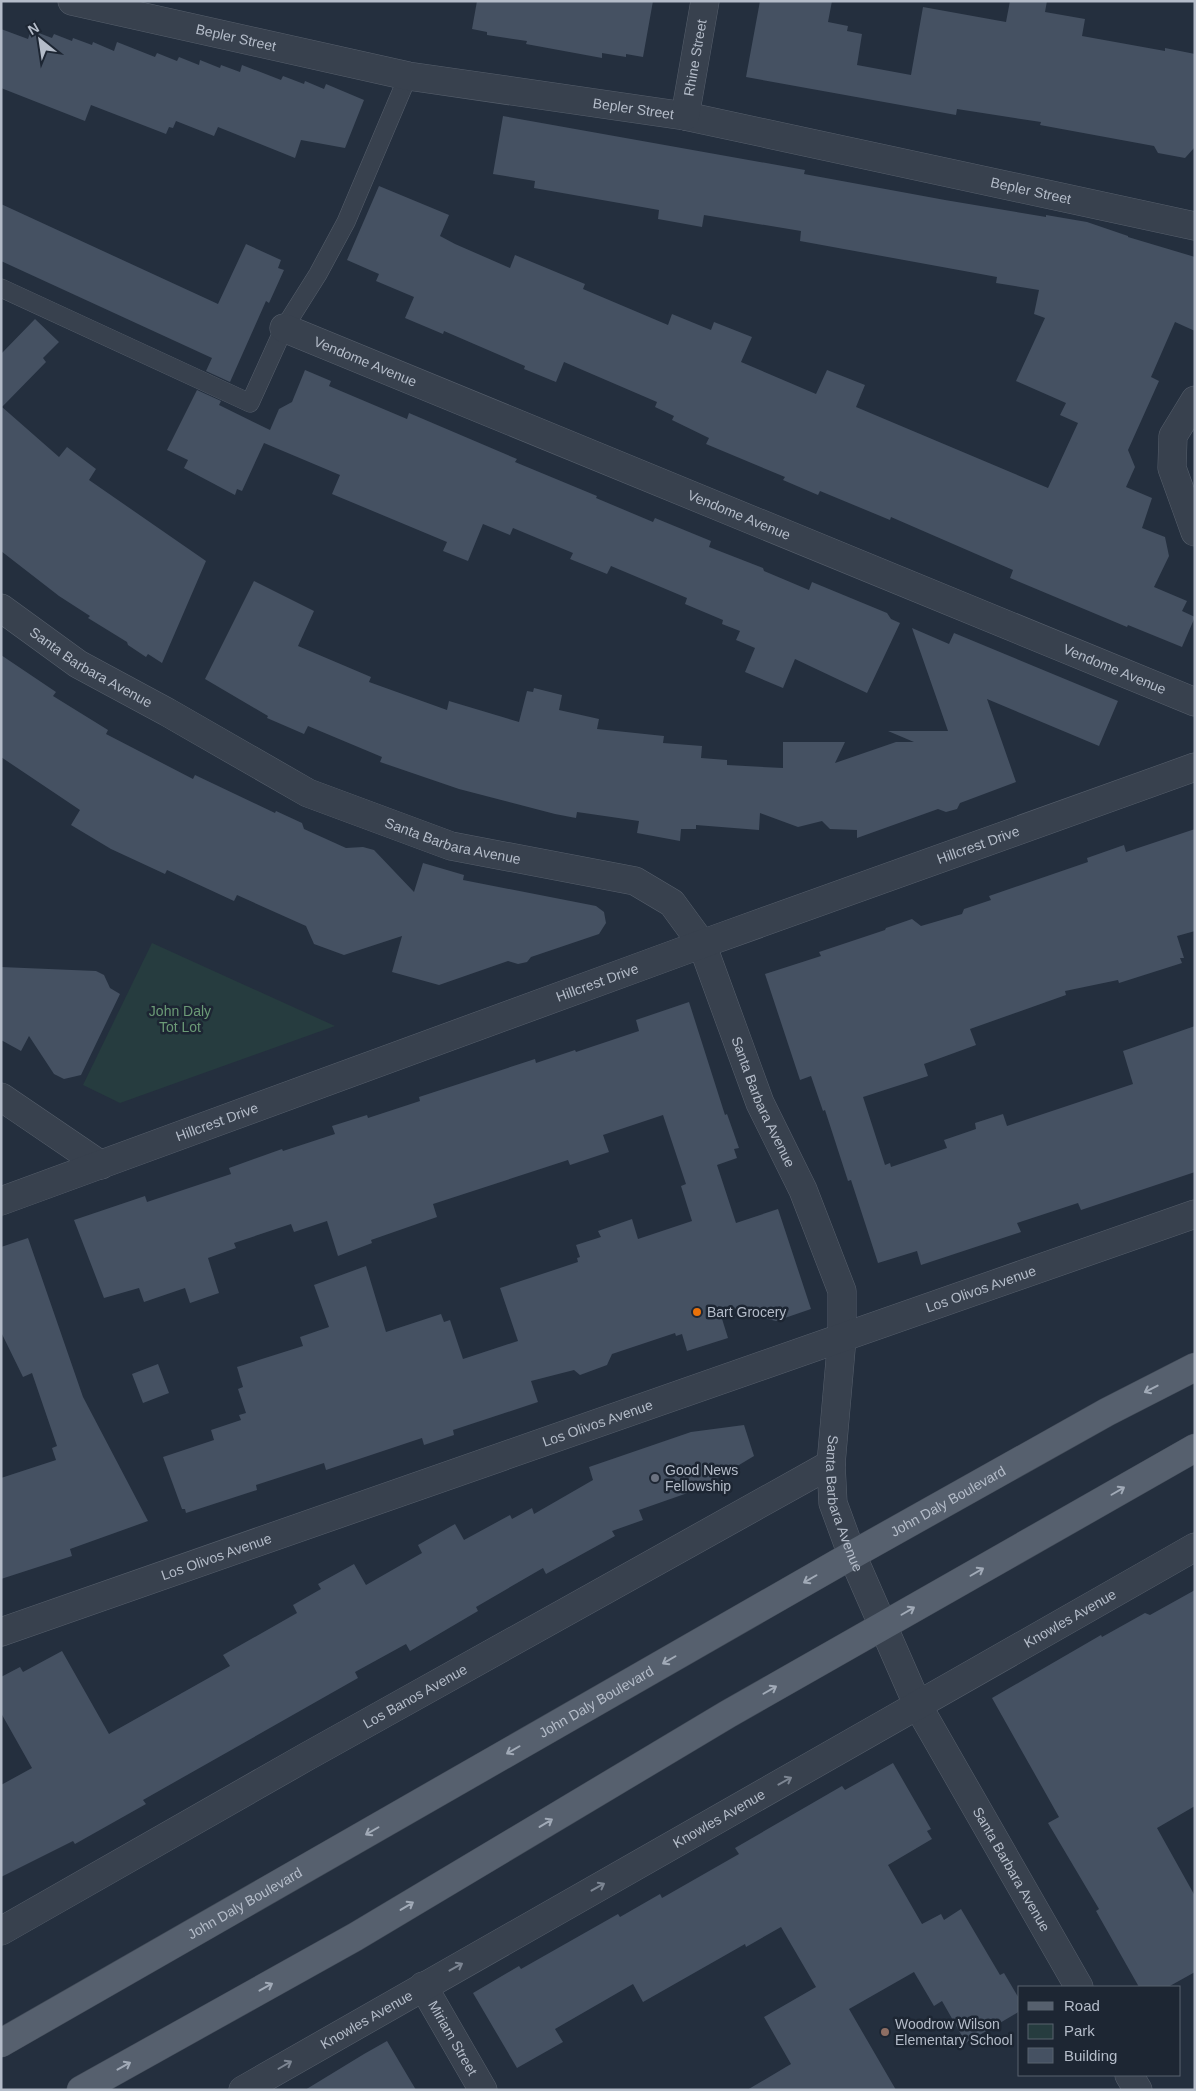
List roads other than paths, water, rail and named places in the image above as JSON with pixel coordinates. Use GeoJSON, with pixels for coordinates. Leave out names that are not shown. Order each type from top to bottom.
{"type":"FeatureCollection","features":[{"type":"Feature","properties":{"kind":"main road","name":"John Daly Boulevard"},"geometry":{"type":"LineString","coordinates":[[1,2043],[852,1555],[1107,1412],[1195,1367]]}},
{"type":"Feature","properties":{"kind":"main road"},"geometry":{"type":"LineString","coordinates":[[81,2090],[355,1937],[720,1719],[1195,1448]]}},
{"type":"Feature","properties":{"kind":"street","name":"Bepler Street"},"geometry":{"type":"LineString","coordinates":[[72,1],[408,76],[685,116],[1195,226]]}},
{"type":"Feature","properties":{"kind":"street","name":"Rhine Street"},"geometry":{"type":"LineString","coordinates":[[685,116],[705,1]]}},
{"type":"Feature","properties":{"kind":"street","name":"Vendome Avenue"},"geometry":{"type":"LineString","coordinates":[[284,328],[1195,702]]}},
{"type":"Feature","properties":{"kind":"street"},"geometry":{"type":"LineString","coordinates":[[1195,400],[1173,436],[1172,468],[1195,532]]}},
{"type":"Feature","properties":{"kind":"street","name":"Santa Barbara Avenue"},"geometry":{"type":"LineString","coordinates":[[1,608],[78,664],[167,712],[308,793],[451,846],[635,881],[672,903],[702,944],[760,1103],[803,1190],[842,1291],[842,1338],[831,1464],[833,1503],[852,1555],[918,1706],[1078,1986]]}},
{"type":"Feature","properties":{"kind":"street","name":"Hillcrest Drive"},"geometry":{"type":"LineString","coordinates":[[1,1201],[702,944],[1195,767]]}},
{"type":"Feature","properties":{"kind":"street"},"geometry":{"type":"LineString","coordinates":[[1,1097],[101,1165]]}},
{"type":"Feature","properties":{"kind":"street","name":"Los Olivos Avenue"},"geometry":{"type":"LineString","coordinates":[[1,1632],[1195,1214]]}},
{"type":"Feature","properties":{"kind":"street","name":"Los Banos Avenue"},"geometry":{"type":"LineString","coordinates":[[1,1931],[306,1757],[831,1464]]}},
{"type":"Feature","properties":{"kind":"street","name":"Knowles Avenue"},"geometry":{"type":"LineString","coordinates":[[243,2090],[1195,1547]]}},
{"type":"Feature","properties":{"kind":"street","name":"Miriam Street"},"geometry":{"type":"LineString","coordinates":[[423,1986],[483,2090]]}},
{"type":"Feature","properties":{"kind":"street"},"geometry":{"type":"LineString","coordinates":[[1130,2076],[1138,2090]]}},
{"type":"Feature","properties":{"kind":"lane"},"geometry":{"type":"LineString","coordinates":[[1,288],[250,403],[284,328],[318,274],[346,222],[408,76]]}},
{"type":"Feature","properties":{"kind":"place","name":"Bart Grocery"},"geometry":{"type":"Point","coordinates":[697,1312]}},
{"type":"Feature","properties":{"kind":"place","name":"Good News Fellowship"},"geometry":{"type":"Point","coordinates":[655,1478]}},
{"type":"Feature","properties":{"kind":"place","name":"Woodrow Wilson Elementary School"},"geometry":{"type":"Point","coordinates":[885,2032]}},
{"type":"Feature","properties":{"kind":"park label","name":"John Daly Tot Lot"},"geometry":{"type":"Point","coordinates":[180,1020]}}]}
